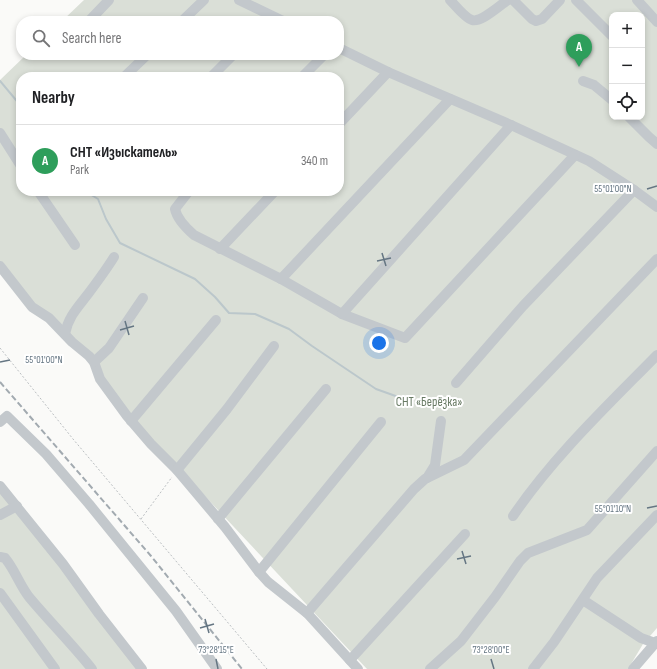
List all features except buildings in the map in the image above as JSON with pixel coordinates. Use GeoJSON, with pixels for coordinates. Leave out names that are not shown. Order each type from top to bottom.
{"type":"FeatureCollection","features":[{"type":"Feature","properties":{"kind":"street"},"geometry":{"type":"LineString","coordinates":[[94,16],[109,0]]}},
{"type":"Feature","properties":{"kind":"street"},"geometry":{"type":"LineString","coordinates":[[187,16],[204,0]]}},
{"type":"Feature","properties":{"kind":"street"},"geometry":{"type":"LineString","coordinates":[[239,0],[266,16]]}},
{"type":"Feature","properties":{"kind":"street"},"geometry":{"type":"LineString","coordinates":[[450,0],[468,18],[476,21],[482,19],[508,0]]}},
{"type":"Feature","properties":{"kind":"street"},"geometry":{"type":"LineString","coordinates":[[513,0],[532,19],[536,21],[542,19],[560,0]]}},
{"type":"Feature","properties":{"kind":"street"},"geometry":{"type":"LineString","coordinates":[[576,0],[609,33]]}},
{"type":"Feature","properties":{"kind":"street"},"geometry":{"type":"LineString","coordinates":[[637,0],[657,22]]}},
{"type":"Feature","properties":{"kind":"street"},"geometry":{"type":"LineString","coordinates":[[344,50],[388,72],[511,125],[589,161],[657,207]]}},
{"type":"Feature","properties":{"kind":"street"},"geometry":{"type":"LineString","coordinates":[[129,72],[142,60]]}},
{"type":"Feature","properties":{"kind":"street"},"geometry":{"type":"LineString","coordinates":[[216,72],[228,60]]}},
{"type":"Feature","properties":{"kind":"street"},"geometry":{"type":"LineString","coordinates":[[307,72],[319,60]]}},
{"type":"Feature","properties":{"kind":"street"},"geometry":{"type":"LineString","coordinates":[[344,119],[388,72]]}},
{"type":"Feature","properties":{"kind":"street"},"geometry":{"type":"LineString","coordinates":[[583,81],[594,85],[609,98]]}},
{"type":"Feature","properties":{"kind":"street"},"geometry":{"type":"LineString","coordinates":[[281,279],[450,99]]}},
{"type":"Feature","properties":{"kind":"street"},"geometry":{"type":"LineString","coordinates":[[632,120],[657,144]]}},
{"type":"Feature","properties":{"kind":"street"},"geometry":{"type":"LineString","coordinates":[[342,314],[511,125]]}},
{"type":"Feature","properties":{"kind":"street"},"geometry":{"type":"LineString","coordinates":[[0,133],[16,158]]}},
{"type":"Feature","properties":{"kind":"street"},"geometry":{"type":"LineString","coordinates":[[184,196],[177,204],[175,209],[183,226],[194,235],[281,279],[342,314],[405,338],[575,155]]}},
{"type":"Feature","properties":{"kind":"street"},"geometry":{"type":"LineString","coordinates":[[456,383],[523,306],[634,190]]}},
{"type":"Feature","properties":{"kind":"street"},"geometry":{"type":"LineString","coordinates":[[41,196],[75,245]]}},
{"type":"Feature","properties":{"kind":"street"},"geometry":{"type":"LineString","coordinates":[[220,249],[271,196]]}},
{"type":"Feature","properties":{"kind":"street"},"geometry":{"type":"LineString","coordinates":[[65,334],[66,325],[72,312],[93,287],[114,257]]}},
{"type":"Feature","properties":{"kind":"street"},"geometry":{"type":"LineString","coordinates":[[307,612],[414,489],[427,478],[464,460],[657,259]]}},
{"type":"Feature","properties":{"kind":"street"},"geometry":{"type":"LineString","coordinates":[[0,266],[32,307],[49,318],[94,362],[100,379],[131,420],[151,444],[177,470],[218,519],[259,572],[268,582],[307,612],[358,669]]}},
{"type":"Feature","properties":{"kind":"street"},"geometry":{"type":"LineString","coordinates":[[94,362],[109,348],[143,298]]}},
{"type":"Feature","properties":{"kind":"street"},"geometry":{"type":"LineString","coordinates":[[131,420],[216,320]]}},
{"type":"Feature","properties":{"kind":"street"},"geometry":{"type":"LineString","coordinates":[[177,470],[227,409],[274,346]]}},
{"type":"Feature","properties":{"kind":"street"},"geometry":{"type":"LineString","coordinates":[[514,516],[532,489],[578,436],[657,355]]}},
{"type":"Feature","properties":{"kind":"street"},"geometry":{"type":"LineString","coordinates":[[218,519],[326,389]]}},
{"type":"Feature","properties":{"kind":"street"},"geometry":{"type":"LineString","coordinates":[[0,422],[7,416],[50,460],[89,504],[176,611],[218,669]]}},
{"type":"Feature","properties":{"kind":"street"},"geometry":{"type":"LineString","coordinates":[[259,572],[380,422]]}},
{"type":"Feature","properties":{"kind":"street"},"geometry":{"type":"LineString","coordinates":[[427,478],[435,465],[441,422]]}},
{"type":"Feature","properties":{"kind":"street"},"geometry":{"type":"LineString","coordinates":[[430,669],[461,641],[495,597],[520,561],[528,553],[587,530],[657,451]]}},
{"type":"Feature","properties":{"kind":"street"},"geometry":{"type":"LineString","coordinates":[[0,486],[63,564],[99,614],[142,669]]}},
{"type":"Feature","properties":{"kind":"street"},"geometry":{"type":"LineString","coordinates":[[0,515],[17,506]]}},
{"type":"Feature","properties":{"kind":"street"},"geometry":{"type":"LineString","coordinates":[[533,669],[554,642],[597,578],[657,515]]}},
{"type":"Feature","properties":{"kind":"street"},"geometry":{"type":"LineString","coordinates":[[350,660],[465,534]]}},
{"type":"Feature","properties":{"kind":"street"},"geometry":{"type":"LineString","coordinates":[[0,557],[5,558],[14,568],[20,585],[92,669]]}},
{"type":"Feature","properties":{"kind":"street"},"geometry":{"type":"LineString","coordinates":[[0,593],[55,669]]}},
{"type":"Feature","properties":{"kind":"street"},"geometry":{"type":"LineString","coordinates":[[583,600],[641,638],[656,642],[632,669]]}},
{"type":"Feature","properties":{"kind":"path"},"geometry":{"type":"LineString","coordinates":[[0,348],[73,439],[267,669]]}},
{"type":"Feature","properties":{"kind":"path"},"geometry":{"type":"LineString","coordinates":[[141,519],[177,470]]}},
{"type":"Feature","properties":{"kind":"green space","name":"СНТ «Берёзка»"},"geometry":{"type":"Polygon","coordinates":[[[84,0],[657,0],[657,628],[643,644],[628,669],[367,669],[159,447],[147,437],[99,371],[98,364],[34,311],[0,268],[0,80],[21,60],[344,60],[344,16],[67,16],[84,0]]]}},
{"type":"Feature","properties":{"kind":"green space"},"geometry":{"type":"Polygon","coordinates":[[[0,491],[146,669],[0,669],[0,491]]]}},
{"type":"Feature","properties":{"kind":"waterway"},"geometry":{"type":"LineString","coordinates":[[0,81],[16,100]]}},
{"type":"Feature","properties":{"kind":"waterway"},"geometry":{"type":"LineString","coordinates":[[93,196],[98,199],[106,219],[120,243],[195,279],[215,297],[229,313],[255,314],[289,329],[376,389],[404,399]]}},
{"type":"Feature","properties":{"kind":"railway"},"geometry":{"type":"LineString","coordinates":[[0,382],[151,556],[242,669]]}},
{"type":"Feature","properties":{"kind":"place","name":"СНТ «Изыскатель»"},"geometry":{"type":"Point","coordinates":[579,67]}}]}
